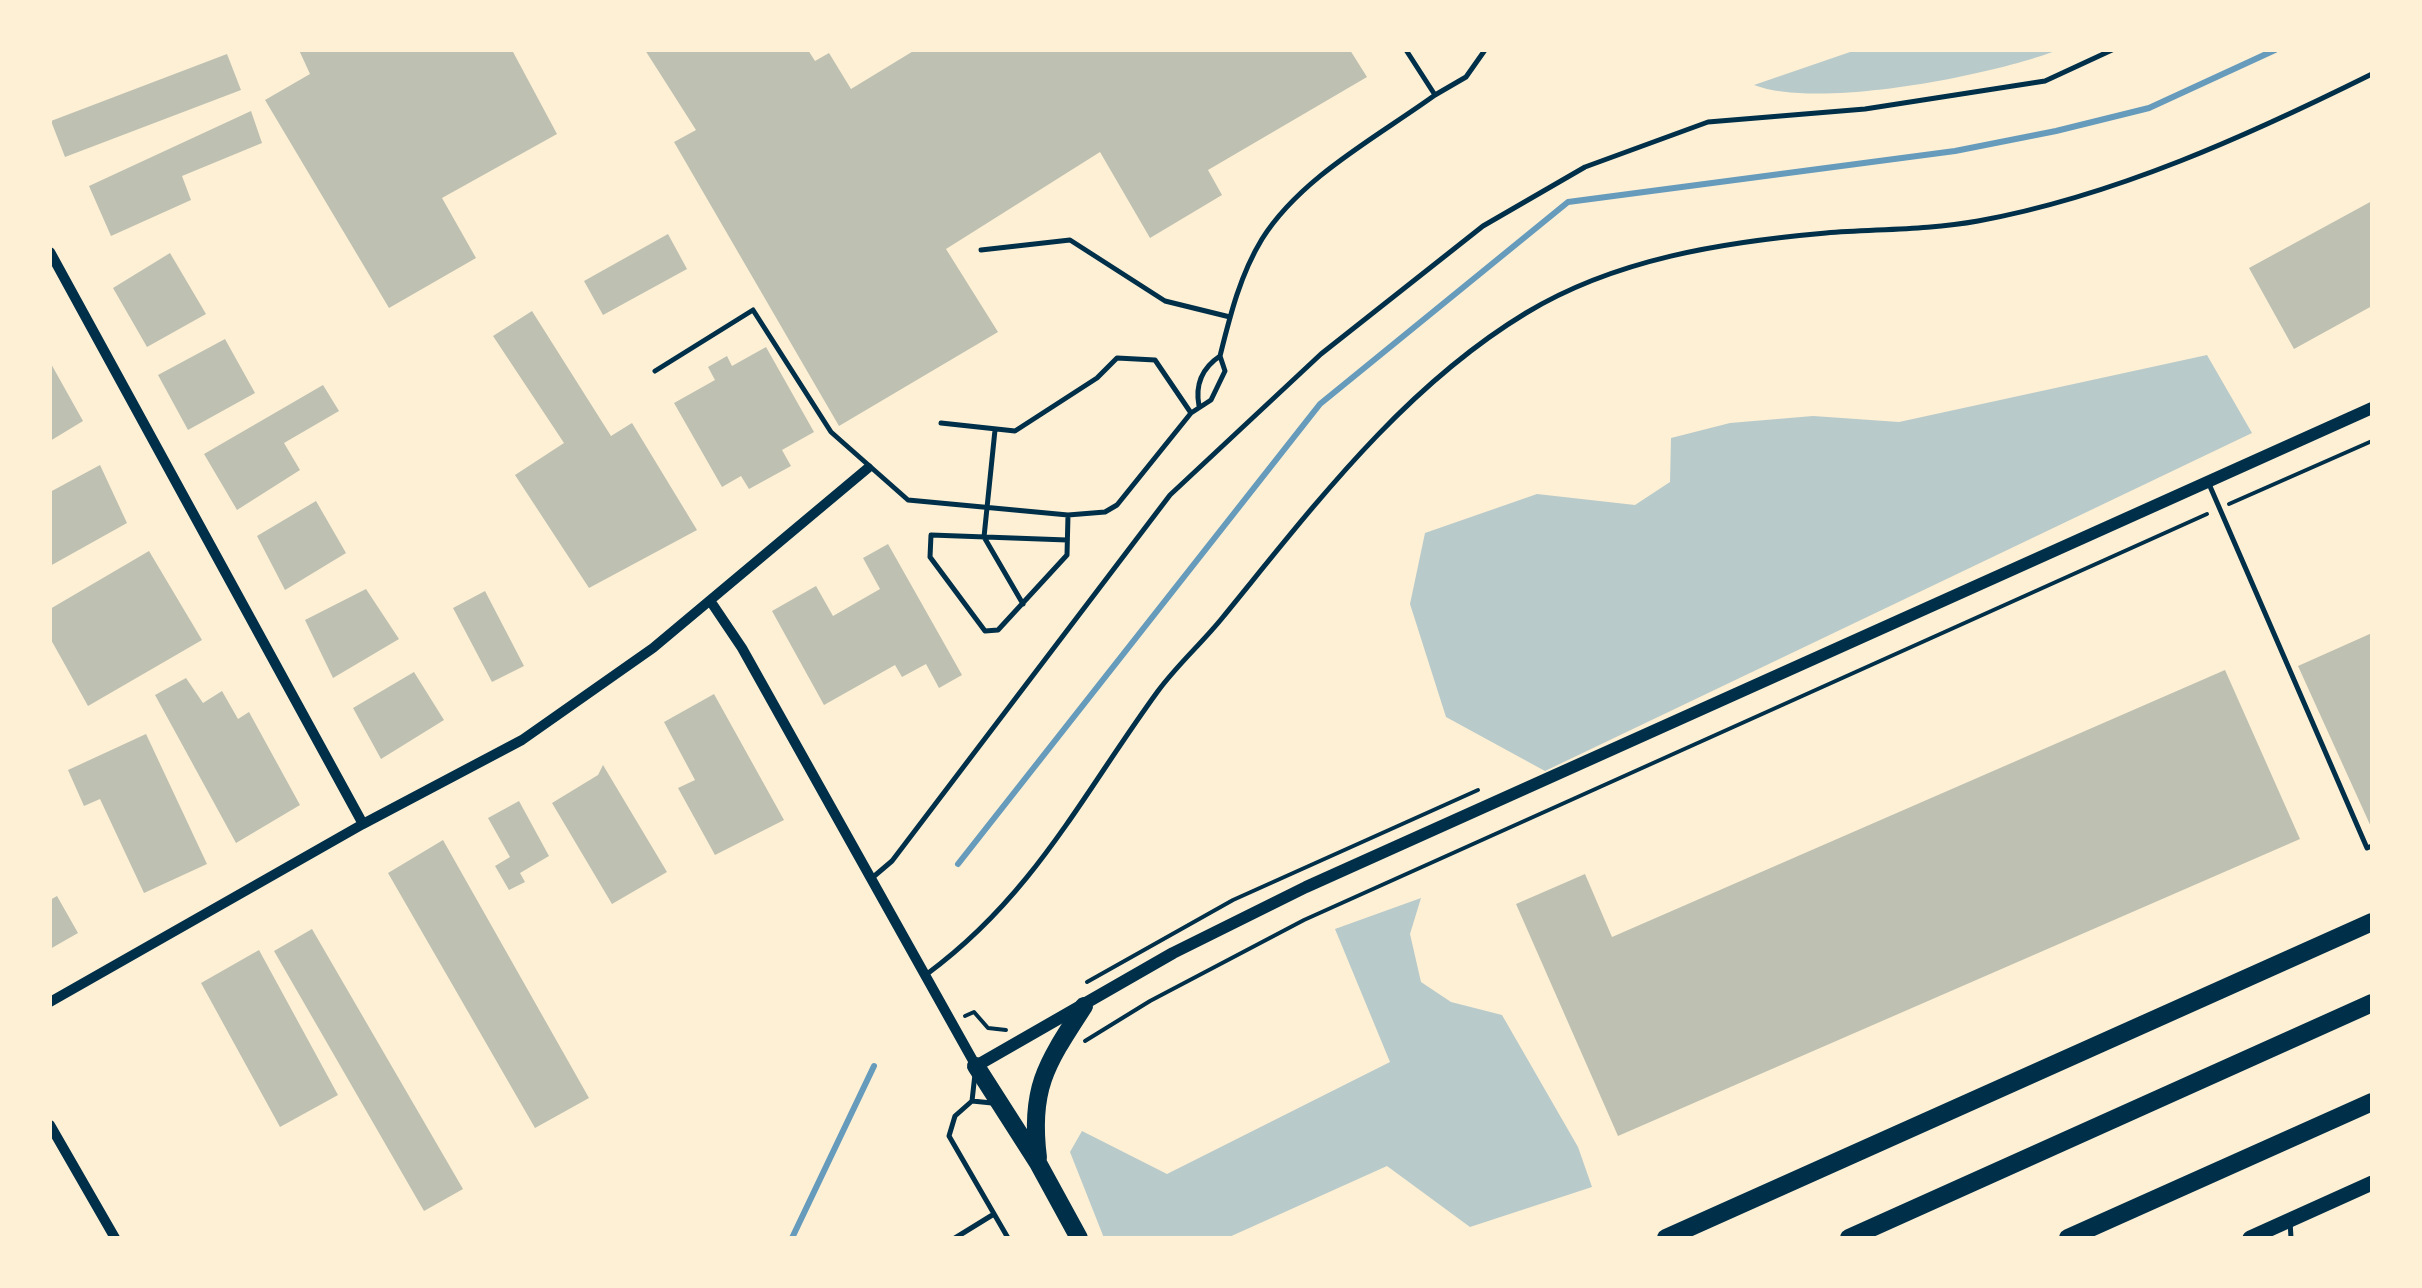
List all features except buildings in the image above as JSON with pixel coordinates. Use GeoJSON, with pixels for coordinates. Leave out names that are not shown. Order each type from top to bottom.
{"type":"FeatureCollection","features":[{"type":"Feature","properties":{"kind":"highway"},"geometry":{"type":"LineString","coordinates":[[1666,1238],[2372,922]]}},
{"type":"Feature","properties":{"kind":"highway"},"geometry":{"type":"LineString","coordinates":[[1849,1238],[2372,1003]]}},
{"type":"Feature","properties":{"kind":"highway"},"geometry":{"type":"LineString","coordinates":[[1038,1163],[1033,1119],[1038,1087],[1084,1006]]}},
{"type":"Feature","properties":{"kind":"highway"},"geometry":{"type":"LineString","coordinates":[[976,1066],[1080,1238]]}},
{"type":"Feature","properties":{"kind":"highway"},"geometry":{"type":"LineString","coordinates":[[2068,1238],[2372,1102]]}},
{"type":"Feature","properties":{"kind":"main road"},"geometry":{"type":"LineString","coordinates":[[2250,1238],[2372,1183]]}},
{"type":"Feature","properties":{"kind":"street"},"geometry":{"type":"LineString","coordinates":[[50,252],[362,824]]}},
{"type":"Feature","properties":{"kind":"street"},"geometry":{"type":"LineString","coordinates":[[711,602],[742,648],[976,1066],[1183,948],[1321,880],[2372,408]]}},
{"type":"Feature","properties":{"kind":"street"},"geometry":{"type":"LineString","coordinates":[[50,1002],[362,824],[522,740],[711,602],[868,468]]}},
{"type":"Feature","properties":{"kind":"street"},"geometry":{"type":"LineString","coordinates":[[50,1125],[115,1238]]}},
{"type":"Feature","properties":{"kind":"lane"},"geometry":{"type":"LineString","coordinates":[[1406,50],[1435,95]]}},
{"type":"Feature","properties":{"kind":"lane"},"geometry":{"type":"LineString","coordinates":[[655,372],[752,310],[830,432],[908,500],[1068,515],[1105,512],[1118,505],[1192,413],[1211,400],[1224,370],[1220,356],[1230,317],[1263,239],[1298,196],[1435,95],[1466,77],[1485,50]]}},
{"type":"Feature","properties":{"kind":"lane"},"geometry":{"type":"LineString","coordinates":[[872,878],[892,862],[1170,495],[1321,354],[1483,226],[1585,168],[1708,122],[1865,109],[2045,81],[2112,50]]}},
{"type":"Feature","properties":{"kind":"lane"},"geometry":{"type":"LineString","coordinates":[[925,976],[961,948],[1020,891],[1159,690],[1220,621],[1324,490],[1434,385],[1522,316],[1570,288],[1646,261],[1822,233],[1977,221],[2046,204],[2213,147],[2372,74]]}},
{"type":"Feature","properties":{"kind":"lane"},"geometry":{"type":"LineString","coordinates":[[981,250],[1070,240],[1165,301],[1230,317]]}},
{"type":"Feature","properties":{"kind":"lane"},"geometry":{"type":"LineString","coordinates":[[1199,406],[1199,384],[1208,364],[1220,356]]}},
{"type":"Feature","properties":{"kind":"lane"},"geometry":{"type":"LineString","coordinates":[[941,423],[1015,431],[1096,378],[1117,358],[1155,360],[1192,413]]}},
{"type":"Feature","properties":{"kind":"lane"},"geometry":{"type":"LineString","coordinates":[[996,430],[984,537],[1023,604]]}},
{"type":"Feature","properties":{"kind":"lane"},"geometry":{"type":"LineString","coordinates":[[2208,482],[2367,848],[2372,846]]}},
{"type":"Feature","properties":{"kind":"lane"},"geometry":{"type":"LineString","coordinates":[[1067,540],[931,534],[930,558],[985,631],[998,630],[1067,555],[1068,515]]}},
{"type":"Feature","properties":{"kind":"lane"},"geometry":{"type":"LineString","coordinates":[[976,1066],[972,1101],[955,1116],[949,1136],[1008,1238]]}},
{"type":"Feature","properties":{"kind":"lane"},"geometry":{"type":"LineString","coordinates":[[972,1101],[998,1104]]}},
{"type":"Feature","properties":{"kind":"lane"},"geometry":{"type":"LineString","coordinates":[[955,1238],[994,1214]]}},
{"type":"Feature","properties":{"kind":"lane"},"geometry":{"type":"LineString","coordinates":[[2290,1220],[2291,1238]]}},
{"type":"Feature","properties":{"kind":"path"},"geometry":{"type":"LineString","coordinates":[[2225,505],[2372,441]]}},
{"type":"Feature","properties":{"kind":"path"},"geometry":{"type":"LineString","coordinates":[[1077,1048],[1150,1001],[1304,920],[2205,515]]}},
{"type":"Feature","properties":{"kind":"path"},"geometry":{"type":"LineString","coordinates":[[974,1012],[988,1028],[1009,1029]]}},
{"type":"Feature","properties":{"kind":"shaded area"},"geometry":{"type":"Polygon","coordinates":[[[1856,50],[2058,50],[1950,79],[1862,92],[1783,92],[1754,85],[1856,50]]]}},
{"type":"Feature","properties":{"kind":"shaded area"},"geometry":{"type":"Polygon","coordinates":[[[2207,355],[2252,433],[1545,771],[1446,717],[1410,604],[1425,533],[1537,494],[1635,505],[1670,482],[1671,438],[1730,423],[1813,416],[1899,422],[2207,355]]]}},
{"type":"Feature","properties":{"kind":"shaded area"},"geometry":{"type":"Polygon","coordinates":[[[1421,898],[1410,934],[1421,982],[1451,1002],[1502,1015],[1578,1147],[1592,1187],[1470,1227],[1387,1166],[1227,1238],[1104,1238],[1070,1152],[1082,1131],[1167,1174],[1390,1062],[1335,929],[1421,898]]]}},
{"type":"Feature","properties":{"kind":"waterway"},"geometry":{"type":"LineString","coordinates":[[958,864],[1320,404],[1568,202],[1955,151],[2056,131],[2149,108],[2275,50]]}},
{"type":"Feature","properties":{"kind":"waterway"},"geometry":{"type":"LineString","coordinates":[[792,1238],[874,1066]]}}]}
